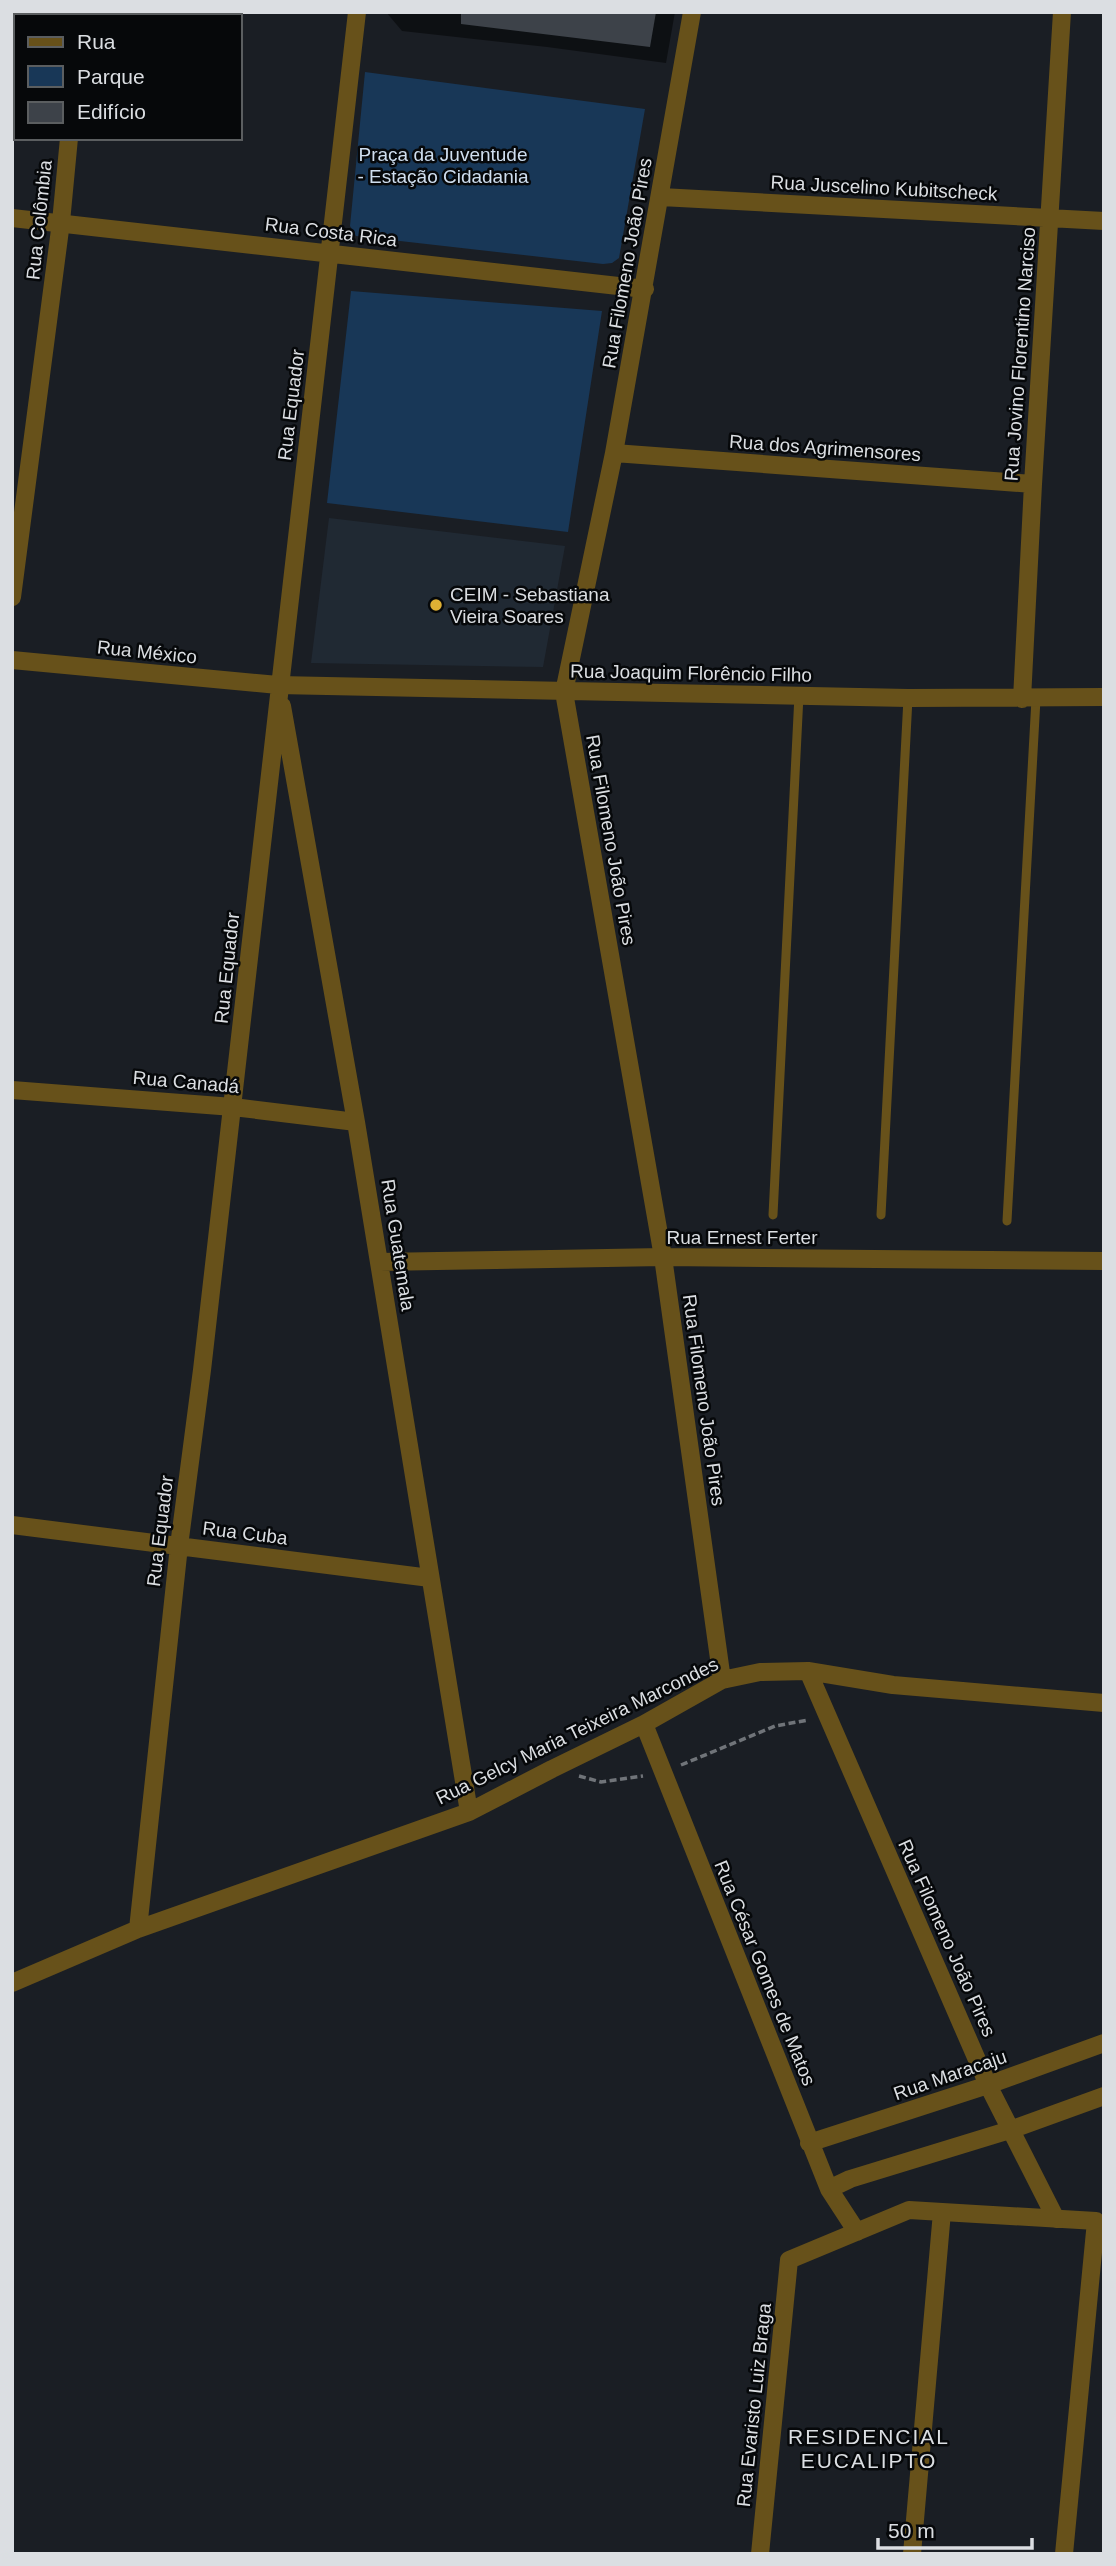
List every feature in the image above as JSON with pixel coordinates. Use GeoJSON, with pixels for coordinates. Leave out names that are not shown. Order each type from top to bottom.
{"type":"FeatureCollection","features":[{"type":"Feature","properties":{"kind":"street","name":"Rua Equador"},"geometry":{"type":"LineString","coordinates":[[138,1928],[179,1546],[233,1107],[278,685],[357,12]]}},
{"type":"Feature","properties":{"kind":"street","name":"Rua Filomeno João Pires"},"geometry":{"type":"LineString","coordinates":[[692,12],[645,289],[564,692],[663,1257],[722,1680]]}},
{"type":"Feature","properties":{"kind":"street","name":"Rua Jovino Florentino Narciso"},"geometry":{"type":"LineString","coordinates":[[1029,699],[1033,484],[1062,12]]}},
{"type":"Feature","properties":{"kind":"street","name":"Rua Colômbia"},"geometry":{"type":"LineString","coordinates":[[12,597],[61,222],[69,140]]}},
{"type":"Feature","properties":{"kind":"street","name":"Rua Juscelino Kubitscheck"},"geometry":{"type":"LineString","coordinates":[[661,197],[1104,221]]}},
{"type":"Feature","properties":{"kind":"street","name":"Rua Costa Rica"},"geometry":{"type":"LineString","coordinates":[[12,218],[645,289]]}},
{"type":"Feature","properties":{"kind":"street","name":"Rua dos Agrimensores"},"geometry":{"type":"LineString","coordinates":[[614,453],[1033,484]]}},
{"type":"Feature","properties":{"kind":"street","name":"Rua México"},"geometry":{"type":"LineString","coordinates":[[12,660],[278,685]]}},
{"type":"Feature","properties":{"kind":"street","name":"Rua Joaquim Florêncio Filho"},"geometry":{"type":"LineString","coordinates":[[278,685],[908,698],[1104,697]]}},
{"type":"Feature","properties":{"kind":"street","name":"Rua Guatemala"},"geometry":{"type":"LineString","coordinates":[[278,685],[380,1262],[469,1812]]}},
{"type":"Feature","properties":{"kind":"street","name":"Rua Canadá"},"geometry":{"type":"LineString","coordinates":[[12,1090],[233,1107],[356,1122]]}},
{"type":"Feature","properties":{"kind":"street","name":"Rua Ernest Ferter"},"geometry":{"type":"LineString","coordinates":[[380,1262],[663,1257],[1104,1261]]}},
{"type":"Feature","properties":{"kind":"street","name":"Rua Cuba"},"geometry":{"type":"LineString","coordinates":[[12,1525],[430,1578]]}},
{"type":"Feature","properties":{"kind":"street","name":"Rua Filomeno João Pires"},"geometry":{"type":"LineString","coordinates":[[808,1671],[988,2085],[1056,2219]]}},
{"type":"Feature","properties":{"kind":"street","name":"Rua Gelcy Maria Teixeira Marcondes"},"geometry":{"type":"LineString","coordinates":[[12,1983],[138,1928],[469,1812],[644,1724],[722,1680],[760,1672],[808,1671],[893,1685],[1104,1703]]}},
{"type":"Feature","properties":{"kind":"street","name":"Rua César Gomes de Matos"},"geometry":{"type":"LineString","coordinates":[[644,1724],[829,2189],[857,2232]]}},
{"type":"Feature","properties":{"kind":"street","name":"Rua Maracaju"},"geometry":{"type":"LineString","coordinates":[[810,2143],[988,2085],[1104,2043]]}},
{"type":"Feature","properties":{"kind":"street"},"geometry":{"type":"LineString","coordinates":[[829,2189],[849,2179],[1010,2130],[1104,2096]]}},
{"type":"Feature","properties":{"kind":"street"},"geometry":{"type":"LineString","coordinates":[[857,2232],[909,2210],[1096,2221],[1064,2554]]}},
{"type":"Feature","properties":{"kind":"street"},"geometry":{"type":"LineString","coordinates":[[912,2554],[942,2212]]}},
{"type":"Feature","properties":{"kind":"street","name":"Rua Evaristo Luiz Braga"},"geometry":{"type":"LineString","coordinates":[[760,2554],[789,2260],[857,2232]]}},
{"type":"Feature","properties":{"kind":"lane"},"geometry":{"type":"LineString","coordinates":[[773,1215],[799,695]]}},
{"type":"Feature","properties":{"kind":"lane"},"geometry":{"type":"LineString","coordinates":[[881,1215],[908,698]]}},
{"type":"Feature","properties":{"kind":"lane"},"geometry":{"type":"LineString","coordinates":[[1007,1221],[1029,699]]}},
{"type":"Feature","properties":{"kind":"path"},"geometry":{"type":"LineString","coordinates":[[552,1769],[601,1782],[663,1773],[775,1726],[827,1716]]}},
{"type":"Feature","properties":{"kind":"shaded area","name":"CEIM - Sebastiana Vieira Soares"},"geometry":{"type":"Polygon","coordinates":[[[329,518],[565,546],[543,667],[311,663],[329,518]]]}},
{"type":"Feature","properties":{"kind":"green space","name":"Praça da Juventude - Estação Cidadania"},"geometry":{"type":"Polygon","coordinates":[[[365,72],[645,109],[619,258],[612,263],[603,264],[356,236],[350,226],[365,72]]]}},
{"type":"Feature","properties":{"kind":"green space"},"geometry":{"type":"Polygon","coordinates":[[[351,291],[602,311],[568,532],[327,503],[351,291]]]}},
{"type":"Feature","properties":{"kind":"building"},"geometry":{"type":"Polygon","coordinates":[[[461,12],[656,12],[650,47],[461,24],[461,12]]]}},
{"type":"Feature","properties":{"kind":"place","name":"CEIM - Sebastiana Vieira Soares"},"geometry":{"type":"Point","coordinates":[436,605]}},
{"type":"Feature","properties":{"kind":"district","name":"RESIDENCIAL EUCALIPTO"},"geometry":{"type":"Point","coordinates":[869,2448]}}]}
